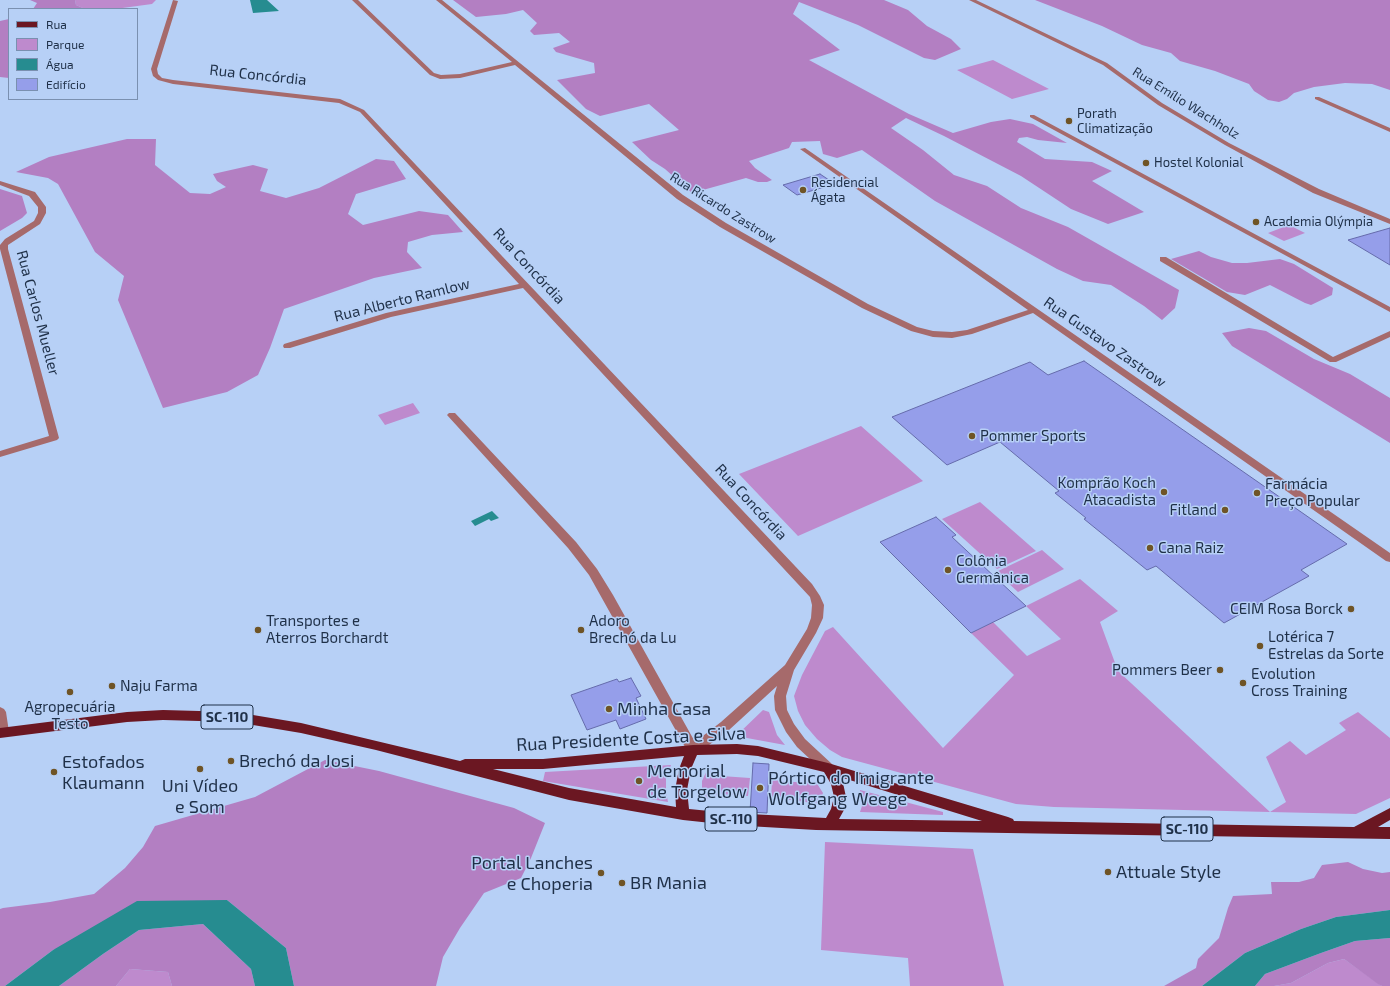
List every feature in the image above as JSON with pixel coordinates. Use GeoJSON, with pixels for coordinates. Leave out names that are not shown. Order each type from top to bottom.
{"type":"FeatureCollection","features":[{"type":"Feature","properties":{"kind":"main road","name":"Rua Presidente Costa e Silva"},"geometry":{"type":"LineString","coordinates":[[2,732],[127,717],[163,715],[235,718],[301,728],[569,794],[683,814],[768,821],[1390,833]]}},
{"type":"Feature","properties":{"kind":"main road","name":"Rua Presidente Costa e Silva"},"geometry":{"type":"LineString","coordinates":[[449,764],[543,764],[692,750],[758,750],[828,768],[1020,826]]}},
{"type":"Feature","properties":{"kind":"main road"},"geometry":{"type":"LineString","coordinates":[[683,814],[681,790],[682,780],[692,750]]}},
{"type":"Feature","properties":{"kind":"main road"},"geometry":{"type":"LineString","coordinates":[[828,768],[838,783],[840,797],[837,810],[830,823]]}},
{"type":"Feature","properties":{"kind":"main road","name":"Rua Presidente Costa e Silva"},"geometry":{"type":"LineString","coordinates":[[1354,833],[1390,814]]}},
{"type":"Feature","properties":{"kind":"street"},"geometry":{"type":"LineString","coordinates":[[355,0],[432,74],[440,76],[455,76],[516,63]]}},
{"type":"Feature","properties":{"kind":"street","name":"Rua Ricardo Zastrow"},"geometry":{"type":"LineString","coordinates":[[439,0],[680,197],[723,225],[892,320],[914,329],[933,334],[952,335],[969,332],[1035,310]]}},
{"type":"Feature","properties":{"kind":"street","name":"Rua Emílio Wachholz"},"geometry":{"type":"LineString","coordinates":[[972,0],[1105,64],[1160,104],[1227,144],[1316,190],[1390,222]]}},
{"type":"Feature","properties":{"kind":"street","name":"Rua Concórdia"},"geometry":{"type":"LineString","coordinates":[[175,1],[154,69],[155,75],[160,79],[173,82],[322,98],[353,106],[369,118],[815,596],[818,605],[817,618],[812,630],[789,668],[780,696],[782,710],[790,728],[801,743],[828,768]]}},
{"type":"Feature","properties":{"kind":"street"},"geometry":{"type":"LineString","coordinates":[[1317,98],[1390,130]]}},
{"type":"Feature","properties":{"kind":"street"},"geometry":{"type":"LineString","coordinates":[[1032,116],[1390,310]]}},
{"type":"Feature","properties":{"kind":"street","name":"Rua Gustavo Zastrow"},"geometry":{"type":"LineString","coordinates":[[803,149],[1390,558]]}},
{"type":"Feature","properties":{"kind":"street","name":"Rua Carlos Mueller"},"geometry":{"type":"LineString","coordinates":[[0,183],[32,194],[39,201],[42,207],[42,213],[37,222],[8,241],[4,245],[4,249],[54,438],[0,454]]}},
{"type":"Feature","properties":{"kind":"street"},"geometry":{"type":"LineString","coordinates":[[1163,259],[1333,360],[1390,334]]}},
{"type":"Feature","properties":{"kind":"street","name":"Rua Alberto Ramlow"},"geometry":{"type":"LineString","coordinates":[[287,346],[389,315],[525,285]]}},
{"type":"Feature","properties":{"kind":"street"},"geometry":{"type":"LineString","coordinates":[[452,415],[572,545],[593,572],[609,598],[692,750]]}},
{"type":"Feature","properties":{"kind":"street","name":"Rua Concórdia"},"geometry":{"type":"LineString","coordinates":[[692,750],[725,726],[789,668]]}},
{"type":"Feature","properties":{"kind":"street"},"geometry":{"type":"LineString","coordinates":[[0,712],[2,732]]}},
{"type":"Feature","properties":{"kind":"green space"},"geometry":{"type":"Polygon","coordinates":[[[75,0],[156,0],[152,4],[122,8],[83,8],[76,5],[75,0]]]}},
{"type":"Feature","properties":{"kind":"green space"},"geometry":{"type":"Polygon","coordinates":[[[993,60],[1049,89],[1012,99],[957,70],[993,60]]]}},
{"type":"Feature","properties":{"kind":"green space"},"geometry":{"type":"Polygon","coordinates":[[[1289,225],[1305,233],[1284,241],[1268,233],[1289,225]]]}},
{"type":"Feature","properties":{"kind":"green space"},"geometry":{"type":"Polygon","coordinates":[[[413,403],[420,413],[385,425],[378,415],[413,403]]]}},
{"type":"Feature","properties":{"kind":"green space"},"geometry":{"type":"Polygon","coordinates":[[[861,426],[923,481],[798,536],[739,474],[861,426]]]}},
{"type":"Feature","properties":{"kind":"green space"},"geometry":{"type":"Polygon","coordinates":[[[980,502],[1036,551],[997,569],[942,519],[980,502]]]}},
{"type":"Feature","properties":{"kind":"green space"},"geometry":{"type":"Polygon","coordinates":[[[1042,550],[1064,569],[1018,592],[996,572],[1042,550]]]}},
{"type":"Feature","properties":{"kind":"green space"},"geometry":{"type":"Polygon","coordinates":[[[1080,579],[1118,611],[1100,622],[1118,671],[1270,812],[1054,807],[1016,804],[842,757],[830,750],[817,739],[805,725],[798,711],[794,696],[802,675],[825,631],[833,627],[943,748],[1014,675],[971,633],[993,622],[1027,656],[1061,639],[1026,606],[1080,579]]]}},
{"type":"Feature","properties":{"kind":"green space"},"geometry":{"type":"Polygon","coordinates":[[[763,710],[769,712],[777,735],[785,745],[736,736],[763,710]]]}},
{"type":"Feature","properties":{"kind":"green space"},"geometry":{"type":"Polygon","coordinates":[[[1358,712],[1390,738],[1390,798],[1356,814],[1270,812],[1286,802],[1266,757],[1290,741],[1306,755],[1346,730],[1339,723],[1358,712]]]}},
{"type":"Feature","properties":{"kind":"green space"},"geometry":{"type":"Polygon","coordinates":[[[671,765],[666,778],[668,802],[543,781],[545,772],[671,765]]]}},
{"type":"Feature","properties":{"kind":"green space"},"geometry":{"type":"Polygon","coordinates":[[[707,770],[721,776],[750,778],[748,796],[721,794],[706,799],[702,790],[702,781],[707,770]]]}},
{"type":"Feature","properties":{"kind":"green space"},"geometry":{"type":"Polygon","coordinates":[[[772,780],[816,782],[823,793],[819,804],[771,798],[772,780]]]}},
{"type":"Feature","properties":{"kind":"green space"},"geometry":{"type":"Polygon","coordinates":[[[860,790],[943,812],[943,815],[860,812],[862,806],[860,790]]]}},
{"type":"Feature","properties":{"kind":"green space"},"geometry":{"type":"Polygon","coordinates":[[[825,842],[973,849],[1004,986],[910,986],[908,958],[821,950],[825,842]]]}},
{"type":"Feature","properties":{"kind":"green space"},"geometry":{"type":"Polygon","coordinates":[[[1344,959],[1382,986],[1274,986],[1291,983],[1328,963],[1344,959]]]}},
{"type":"Feature","properties":{"kind":"green space"},"geometry":{"type":"Polygon","coordinates":[[[130,969],[168,972],[172,986],[116,986],[130,969]]]}},
{"type":"Feature","properties":{"kind":"shaded area"},"geometry":{"type":"Polygon","coordinates":[[[30,0],[75,0],[76,5],[83,8],[34,8],[37,3],[30,0]]]}},
{"type":"Feature","properties":{"kind":"shaded area"},"geometry":{"type":"Polygon","coordinates":[[[453,0],[884,0],[908,10],[927,26],[951,39],[961,49],[935,60],[924,58],[858,25],[799,2],[793,14],[840,50],[809,60],[909,114],[953,133],[991,122],[1010,119],[1033,124],[1067,143],[1038,140],[1027,137],[1019,138],[1017,142],[1045,159],[1092,162],[1112,171],[1092,181],[1144,212],[1108,224],[1071,209],[1021,176],[906,118],[891,128],[923,150],[954,175],[987,186],[1021,208],[1068,227],[1179,290],[1175,308],[1162,320],[1144,306],[1111,285],[1083,281],[1057,269],[935,201],[862,150],[837,158],[823,154],[820,141],[792,142],[789,148],[749,161],[755,168],[772,180],[767,182],[758,182],[746,178],[692,193],[665,169],[651,160],[632,142],[679,130],[649,104],[600,116],[586,109],[557,80],[595,73],[594,63],[556,52],[553,48],[570,42],[559,33],[534,35],[530,31],[537,23],[523,10],[506,14],[476,17],[453,0]]]}},
{"type":"Feature","properties":{"kind":"shaded area"},"geometry":{"type":"Polygon","coordinates":[[[1035,0],[1390,0],[1390,90],[1372,84],[1345,83],[1314,87],[1294,93],[1287,99],[1279,102],[1268,100],[1254,91],[1249,84],[1215,71],[1180,61],[1171,53],[1142,45],[1102,26],[1035,0]]]}},
{"type":"Feature","properties":{"kind":"shaded area"},"geometry":{"type":"Polygon","coordinates":[[[8,19],[8,78],[0,77],[0,21],[8,19]]]}},
{"type":"Feature","properties":{"kind":"shaded area"},"geometry":{"type":"Polygon","coordinates":[[[127,139],[156,139],[155,165],[190,193],[210,194],[226,187],[217,181],[213,174],[253,165],[268,169],[260,191],[286,198],[319,188],[376,159],[394,161],[406,179],[356,194],[348,214],[363,225],[419,211],[448,215],[463,232],[432,235],[408,242],[407,252],[422,268],[374,278],[284,309],[270,348],[258,375],[227,392],[163,408],[118,300],[124,276],[95,252],[58,184],[48,178],[16,172],[49,157],[127,139]]]}},
{"type":"Feature","properties":{"kind":"shaded area"},"geometry":{"type":"Polygon","coordinates":[[[0,189],[22,196],[27,213],[22,218],[0,231],[0,189]]]}},
{"type":"Feature","properties":{"kind":"shaded area"},"geometry":{"type":"Polygon","coordinates":[[[1199,251],[1211,257],[1232,263],[1247,263],[1280,259],[1294,264],[1333,288],[1332,295],[1311,305],[1270,285],[1245,295],[1227,292],[1171,259],[1199,251]]]}},
{"type":"Feature","properties":{"kind":"shaded area"},"geometry":{"type":"Polygon","coordinates":[[[1249,328],[1266,331],[1314,359],[1350,374],[1390,398],[1390,443],[1232,346],[1222,333],[1249,328]]]}},
{"type":"Feature","properties":{"kind":"shaded area"},"geometry":{"type":"Polygon","coordinates":[[[325,760],[379,771],[514,808],[545,823],[521,878],[484,893],[460,928],[443,957],[436,986],[294,986],[286,948],[227,900],[53,950],[5,986],[0,986],[0,909],[94,894],[125,868],[143,847],[155,826],[255,797],[325,760]]]}},
{"type":"Feature","properties":{"kind":"shaded area"},"geometry":{"type":"Polygon","coordinates":[[[1348,862],[1363,869],[1382,873],[1390,872],[1390,910],[1336,917],[1301,929],[1245,953],[1202,986],[1164,986],[1196,968],[1198,959],[1219,938],[1233,896],[1272,894],[1271,882],[1299,882],[1314,878],[1322,865],[1348,862]]]}},
{"type":"Feature","properties":{"kind":"shaded area"},"geometry":{"type":"Polygon","coordinates":[[[203,924],[251,969],[255,986],[172,986],[168,972],[130,969],[116,986],[59,986],[139,930],[203,924]]]}},
{"type":"Feature","properties":{"kind":"shaded area"},"geometry":{"type":"Polygon","coordinates":[[[1390,938],[1390,986],[1382,986],[1378,984],[1344,959],[1328,963],[1291,983],[1274,986],[1255,986],[1265,974],[1321,953],[1355,941],[1390,938]]]}},
{"type":"Feature","properties":{"kind":"water"},"geometry":{"type":"Polygon","coordinates":[[[250,0],[267,0],[279,11],[253,13],[250,0]]]}},
{"type":"Feature","properties":{"kind":"water"},"geometry":{"type":"Polygon","coordinates":[[[492,511],[499,518],[491,521],[489,519],[475,526],[471,521],[492,511]]]}},
{"type":"Feature","properties":{"kind":"water"},"geometry":{"type":"Polygon","coordinates":[[[227,900],[286,948],[294,986],[255,986],[251,969],[203,924],[139,930],[59,986],[5,986],[53,950],[137,901],[227,900]]]}},
{"type":"Feature","properties":{"kind":"water"},"geometry":{"type":"Polygon","coordinates":[[[1390,910],[1390,938],[1355,941],[1321,953],[1265,974],[1255,986],[1202,986],[1245,953],[1301,929],[1336,917],[1390,910]]]}},
{"type":"Feature","properties":{"kind":"building","name":"Residencial Ágata"},"geometry":{"type":"Polygon","coordinates":[[[820,174],[835,184],[797,195],[783,185],[820,174]]]}},
{"type":"Feature","properties":{"kind":"building"},"geometry":{"type":"Polygon","coordinates":[[[1390,228],[1390,265],[1348,240],[1390,228]]]}},
{"type":"Feature","properties":{"kind":"building","name":"Komprão Koch Atacadista"},"geometry":{"type":"Polygon","coordinates":[[[1084,361],[1347,544],[1301,570],[1309,576],[1224,623],[1156,566],[1147,570],[1084,519],[1086,518],[1055,493],[1059,491],[1000,442],[947,465],[892,417],[1030,362],[1048,375],[1084,361]]]}},
{"type":"Feature","properties":{"kind":"building","name":"Colônia Germânica"},"geometry":{"type":"Polygon","coordinates":[[[936,517],[956,535],[952,537],[1026,606],[971,633],[880,542],[936,517]]]}},
{"type":"Feature","properties":{"kind":"building","name":"Minha Casa"},"geometry":{"type":"Polygon","coordinates":[[[631,678],[641,696],[636,698],[646,719],[620,729],[616,720],[587,730],[571,695],[617,679],[619,682],[631,678]]]}},
{"type":"Feature","properties":{"kind":"building","name":"Pórtico do Imigrante Wolfgang Weege"},"geometry":{"type":"Polygon","coordinates":[[[753,763],[769,764],[767,813],[750,812],[753,763]]]}},
{"type":"Feature","properties":{"kind":"place","name":"Porath Climatização"},"geometry":{"type":"Point","coordinates":[1069,121]}},
{"type":"Feature","properties":{"kind":"place","name":"Hostel Kolonial"},"geometry":{"type":"Point","coordinates":[1146,163]}},
{"type":"Feature","properties":{"kind":"place","name":"Residencial Ágata"},"geometry":{"type":"Point","coordinates":[803,190]}},
{"type":"Feature","properties":{"kind":"place","name":"Academia Olýmpia"},"geometry":{"type":"Point","coordinates":[1256,222]}},
{"type":"Feature","properties":{"kind":"place","name":"Pommer Sports"},"geometry":{"type":"Point","coordinates":[972,436]}},
{"type":"Feature","properties":{"kind":"place","name":"Komprão Koch Atacadista"},"geometry":{"type":"Point","coordinates":[1164,492]}},
{"type":"Feature","properties":{"kind":"place","name":"Farmácia Preço Popular"},"geometry":{"type":"Point","coordinates":[1257,493]}},
{"type":"Feature","properties":{"kind":"place","name":"Fitland"},"geometry":{"type":"Point","coordinates":[1225,510]}},
{"type":"Feature","properties":{"kind":"place","name":"Cana Raiz"},"geometry":{"type":"Point","coordinates":[1150,548]}},
{"type":"Feature","properties":{"kind":"place","name":"Colônia Germânica"},"geometry":{"type":"Point","coordinates":[948,570]}},
{"type":"Feature","properties":{"kind":"place","name":"CEIM Rosa Borck"},"geometry":{"type":"Point","coordinates":[1351,609]}},
{"type":"Feature","properties":{"kind":"place","name":"Transportes e Aterros Borchardt"},"geometry":{"type":"Point","coordinates":[258,630]}},
{"type":"Feature","properties":{"kind":"place","name":"Adoro Brechó da Lu"},"geometry":{"type":"Point","coordinates":[581,630]}},
{"type":"Feature","properties":{"kind":"place","name":"Lotérica 7 Estrelas da Sorte"},"geometry":{"type":"Point","coordinates":[1260,646]}},
{"type":"Feature","properties":{"kind":"place","name":"Pommers Beer"},"geometry":{"type":"Point","coordinates":[1220,670]}},
{"type":"Feature","properties":{"kind":"place","name":"Evolution Cross Training"},"geometry":{"type":"Point","coordinates":[1243,683]}},
{"type":"Feature","properties":{"kind":"place","name":"Naju Farma"},"geometry":{"type":"Point","coordinates":[112,686]}},
{"type":"Feature","properties":{"kind":"place","name":"Agropecuária Testo"},"geometry":{"type":"Point","coordinates":[70,692]}},
{"type":"Feature","properties":{"kind":"place","name":"Minha Casa"},"geometry":{"type":"Point","coordinates":[609,709]}},
{"type":"Feature","properties":{"kind":"place","name":"Brechó da Josi"},"geometry":{"type":"Point","coordinates":[231,761]}},
{"type":"Feature","properties":{"kind":"place","name":"Uni Vídeo e Som"},"geometry":{"type":"Point","coordinates":[200,769]}},
{"type":"Feature","properties":{"kind":"place","name":"Estofados Klaumann"},"geometry":{"type":"Point","coordinates":[54,772]}},
{"type":"Feature","properties":{"kind":"place","name":"Memorial de Torgelow"},"geometry":{"type":"Point","coordinates":[639,781]}},
{"type":"Feature","properties":{"kind":"place","name":"Pórtico do Imigrante Wolfgang Weege"},"geometry":{"type":"Point","coordinates":[760,788]}},
{"type":"Feature","properties":{"kind":"place","name":"Attuale Style"},"geometry":{"type":"Point","coordinates":[1108,872]}},
{"type":"Feature","properties":{"kind":"place","name":"Portal Lanches e Choperia"},"geometry":{"type":"Point","coordinates":[601,873]}},
{"type":"Feature","properties":{"kind":"place","name":"BR Mania"},"geometry":{"type":"Point","coordinates":[622,883]}}]}
